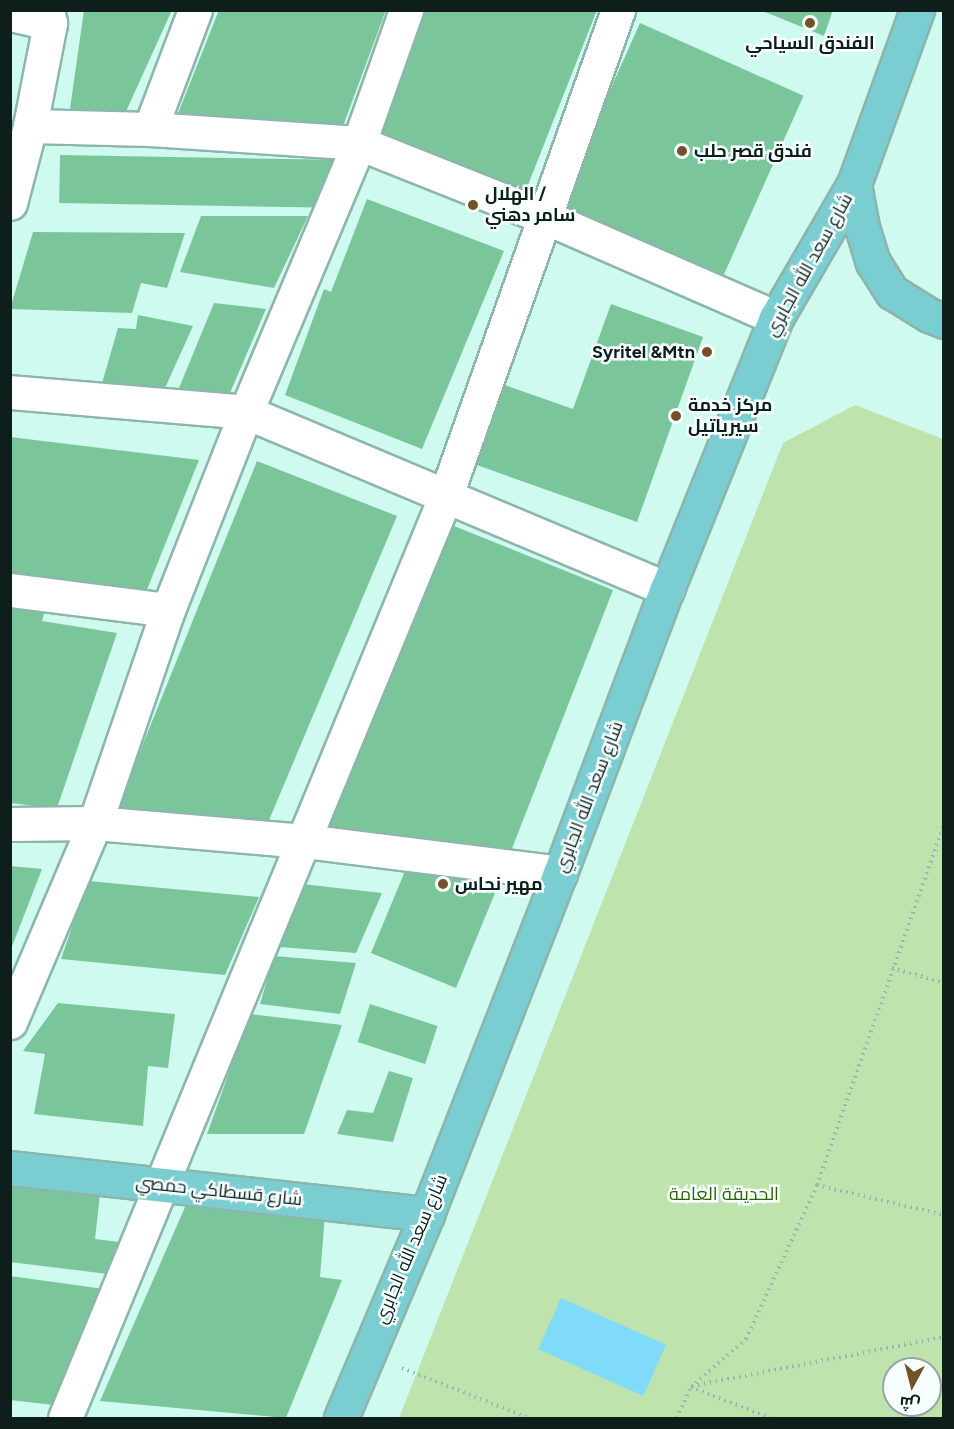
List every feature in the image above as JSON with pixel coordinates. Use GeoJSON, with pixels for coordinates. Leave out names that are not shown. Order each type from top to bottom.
{"type":"FeatureCollection","features":[{"type":"Feature","properties":{"kind":"main road","name":"شارع سعد الله الجابري"},"geometry":{"type":"LineString","coordinates":[[341,1419],[427,1214],[560,873],[666,589],[776,318],[854,184],[917,10]]}},
{"type":"Feature","properties":{"kind":"main road"},"geometry":{"type":"LineString","coordinates":[[854,184],[862,227],[873,262],[892,292],[929,315],[944,321]]}},
{"type":"Feature","properties":{"kind":"main road","name":"شارع قسطاكي حمصي"},"geometry":{"type":"LineString","coordinates":[[10,1168],[427,1214]]}},
{"type":"Feature","properties":{"kind":"street"},"geometry":{"type":"LineString","coordinates":[[150,129],[195,10]]}},
{"type":"Feature","properties":{"kind":"street"},"geometry":{"type":"LineString","coordinates":[[10,1022],[95,823],[168,610],[246,412],[358,143],[406,10]]}},
{"type":"Feature","properties":{"kind":"street"},"geometry":{"type":"LineString","coordinates":[[65,1419],[446,495],[618,10]]}},
{"type":"Feature","properties":{"kind":"street"},"geometry":{"type":"LineString","coordinates":[[10,14],[49,17],[30,126],[10,203]]}},
{"type":"Feature","properties":{"kind":"street"},"geometry":{"type":"LineString","coordinates":[[30,126],[150,129],[358,143],[545,217],[776,318]]}},
{"type":"Feature","properties":{"kind":"street"},"geometry":{"type":"LineString","coordinates":[[10,392],[246,412],[666,589]]}},
{"type":"Feature","properties":{"kind":"street"},"geometry":{"type":"LineString","coordinates":[[10,590],[168,610]]}},
{"type":"Feature","properties":{"kind":"street"},"geometry":{"type":"LineString","coordinates":[[10,824],[95,823],[304,841],[560,873]]}},
{"type":"Feature","properties":{"kind":"path"},"geometry":{"type":"LineString","coordinates":[[677,1419],[691,1387],[746,1339],[817,1185],[944,825]]}},
{"type":"Feature","properties":{"kind":"path"},"geometry":{"type":"LineString","coordinates":[[892,968],[944,983]]}},
{"type":"Feature","properties":{"kind":"path"},"geometry":{"type":"LineString","coordinates":[[817,1185],[944,1215]]}},
{"type":"Feature","properties":{"kind":"path"},"geometry":{"type":"LineString","coordinates":[[691,1387],[944,1337]]}},
{"type":"Feature","properties":{"kind":"path"},"geometry":{"type":"LineString","coordinates":[[367,1354],[529,1419]]}},
{"type":"Feature","properties":{"kind":"path"},"geometry":{"type":"LineString","coordinates":[[691,1387],[770,1419]]}},
{"type":"Feature","properties":{"kind":"green space","name":"الحديقة العامة"},"geometry":{"type":"Polygon","coordinates":[[[855,405],[943,439],[943,1418],[399,1418],[783,443],[855,405]]]}},
{"type":"Feature","properties":{"kind":"water"},"geometry":{"type":"Polygon","coordinates":[[[561,1298],[666,1345],[643,1396],[538,1349],[561,1298]]]}},
{"type":"Feature","properties":{"kind":"building"},"geometry":{"type":"Polygon","coordinates":[[[84,10],[172,10],[123,118],[70,109],[84,10]]]}},
{"type":"Feature","properties":{"kind":"building"},"geometry":{"type":"Polygon","coordinates":[[[219,10],[386,10],[343,126],[177,116],[219,10]]]}},
{"type":"Feature","properties":{"kind":"building"},"geometry":{"type":"Polygon","coordinates":[[[426,10],[597,10],[526,190],[377,134],[426,10]]]}},
{"type":"Feature","properties":{"kind":"building","name":"الفندق السياحي"},"geometry":{"type":"Polygon","coordinates":[[[760,10],[833,10],[824,36],[760,10]]]}},
{"type":"Feature","properties":{"kind":"building","name":"فندق قصر حلب"},"geometry":{"type":"Polygon","coordinates":[[[640,23],[804,96],[723,278],[559,205],[640,23]]]}},
{"type":"Feature","properties":{"kind":"building"},"geometry":{"type":"Polygon","coordinates":[[[60,155],[335,160],[334,208],[59,203],[60,155]]]}},
{"type":"Feature","properties":{"kind":"building"},"geometry":{"type":"Polygon","coordinates":[[[367,199],[504,251],[422,449],[285,395],[324,289],[331,292],[367,199]]]}},
{"type":"Feature","properties":{"kind":"building"},"geometry":{"type":"Polygon","coordinates":[[[201,216],[308,216],[274,288],[180,272],[201,216]]]}},
{"type":"Feature","properties":{"kind":"building"},"geometry":{"type":"Polygon","coordinates":[[[33,232],[185,233],[167,288],[141,283],[132,313],[10,309],[33,232]]]}},
{"type":"Feature","properties":{"kind":"building"},"geometry":{"type":"Polygon","coordinates":[[[214,303],[266,309],[230,393],[179,388],[214,303]]]}},
{"type":"Feature","properties":{"kind":"building"},"geometry":{"type":"Polygon","coordinates":[[[611,304],[703,337],[637,522],[471,463],[499,383],[573,409],[611,304]]]}},
{"type":"Feature","properties":{"kind":"building"},"geometry":{"type":"Polygon","coordinates":[[[138,315],[193,326],[165,388],[102,383],[118,328],[136,329],[138,315]]]}},
{"type":"Feature","properties":{"kind":"building"},"geometry":{"type":"Polygon","coordinates":[[[10,437],[199,460],[144,597],[10,581],[10,437]]]}},
{"type":"Feature","properties":{"kind":"building"},"geometry":{"type":"Polygon","coordinates":[[[257,461],[397,516],[267,825],[116,811],[257,461]]]}},
{"type":"Feature","properties":{"kind":"building"},"geometry":{"type":"Polygon","coordinates":[[[449,524],[613,590],[511,851],[323,828],[449,524]]]}},
{"type":"Feature","properties":{"kind":"building"},"geometry":{"type":"Polygon","coordinates":[[[10,609],[44,613],[42,621],[117,633],[57,808],[10,803],[10,609]]]}},
{"type":"Feature","properties":{"kind":"building"},"geometry":{"type":"Polygon","coordinates":[[[10,866],[42,869],[11,949],[10,949],[10,866]]]}},
{"type":"Feature","properties":{"kind":"building"},"geometry":{"type":"Polygon","coordinates":[[[405,871],[502,876],[456,988],[371,953],[405,871]]]}},
{"type":"Feature","properties":{"kind":"building"},"geometry":{"type":"Polygon","coordinates":[[[88,881],[259,897],[225,975],[61,959],[88,881]]]}},
{"type":"Feature","properties":{"kind":"building"},"geometry":{"type":"Polygon","coordinates":[[[302,884],[382,893],[356,953],[280,947],[302,884]]]}},
{"type":"Feature","properties":{"kind":"building"},"geometry":{"type":"Polygon","coordinates":[[[274,956],[356,963],[340,1014],[260,1004],[274,956]]]}},
{"type":"Feature","properties":{"kind":"building"},"geometry":{"type":"Polygon","coordinates":[[[58,1003],[175,1014],[168,1068],[148,1066],[143,1126],[34,1114],[45,1054],[23,1051],[58,1003]]]}},
{"type":"Feature","properties":{"kind":"building"},"geometry":{"type":"Polygon","coordinates":[[[370,1004],[438,1026],[425,1064],[358,1042],[370,1004]]]}},
{"type":"Feature","properties":{"kind":"building"},"geometry":{"type":"Polygon","coordinates":[[[250,1014],[342,1025],[304,1134],[207,1134],[250,1014]]]}},
{"type":"Feature","properties":{"kind":"building"},"geometry":{"type":"Polygon","coordinates":[[[389,1071],[413,1078],[393,1142],[337,1134],[347,1110],[373,1113],[389,1071]]]}},
{"type":"Feature","properties":{"kind":"building"},"geometry":{"type":"Polygon","coordinates":[[[10,1174],[101,1185],[95,1239],[120,1242],[116,1275],[10,1262],[10,1174]]]}},
{"type":"Feature","properties":{"kind":"building"},"geometry":{"type":"Polygon","coordinates":[[[189,1198],[325,1214],[320,1277],[342,1280],[286,1418],[100,1401],[189,1198]]]}},
{"type":"Feature","properties":{"kind":"building"},"geometry":{"type":"Polygon","coordinates":[[[10,1276],[104,1289],[54,1405],[10,1400],[10,1276]]]}},
{"type":"Feature","properties":{"kind":"place","name":"الفندق السياحي"},"geometry":{"type":"Point","coordinates":[810,23]}},
{"type":"Feature","properties":{"kind":"place","name":"فندق قصر حلب"},"geometry":{"type":"Point","coordinates":[682,151]}},
{"type":"Feature","properties":{"kind":"place","name":"الهلال / سامر دهني"},"geometry":{"type":"Point","coordinates":[473,205]}},
{"type":"Feature","properties":{"kind":"place","name":"Syritel &Mtn"},"geometry":{"type":"Point","coordinates":[707,352]}},
{"type":"Feature","properties":{"kind":"place","name":"مركز خدمة سيرياتيل"},"geometry":{"type":"Point","coordinates":[676,416]}},
{"type":"Feature","properties":{"kind":"place","name":"مهير نحاس"},"geometry":{"type":"Point","coordinates":[443,884]}}]}
